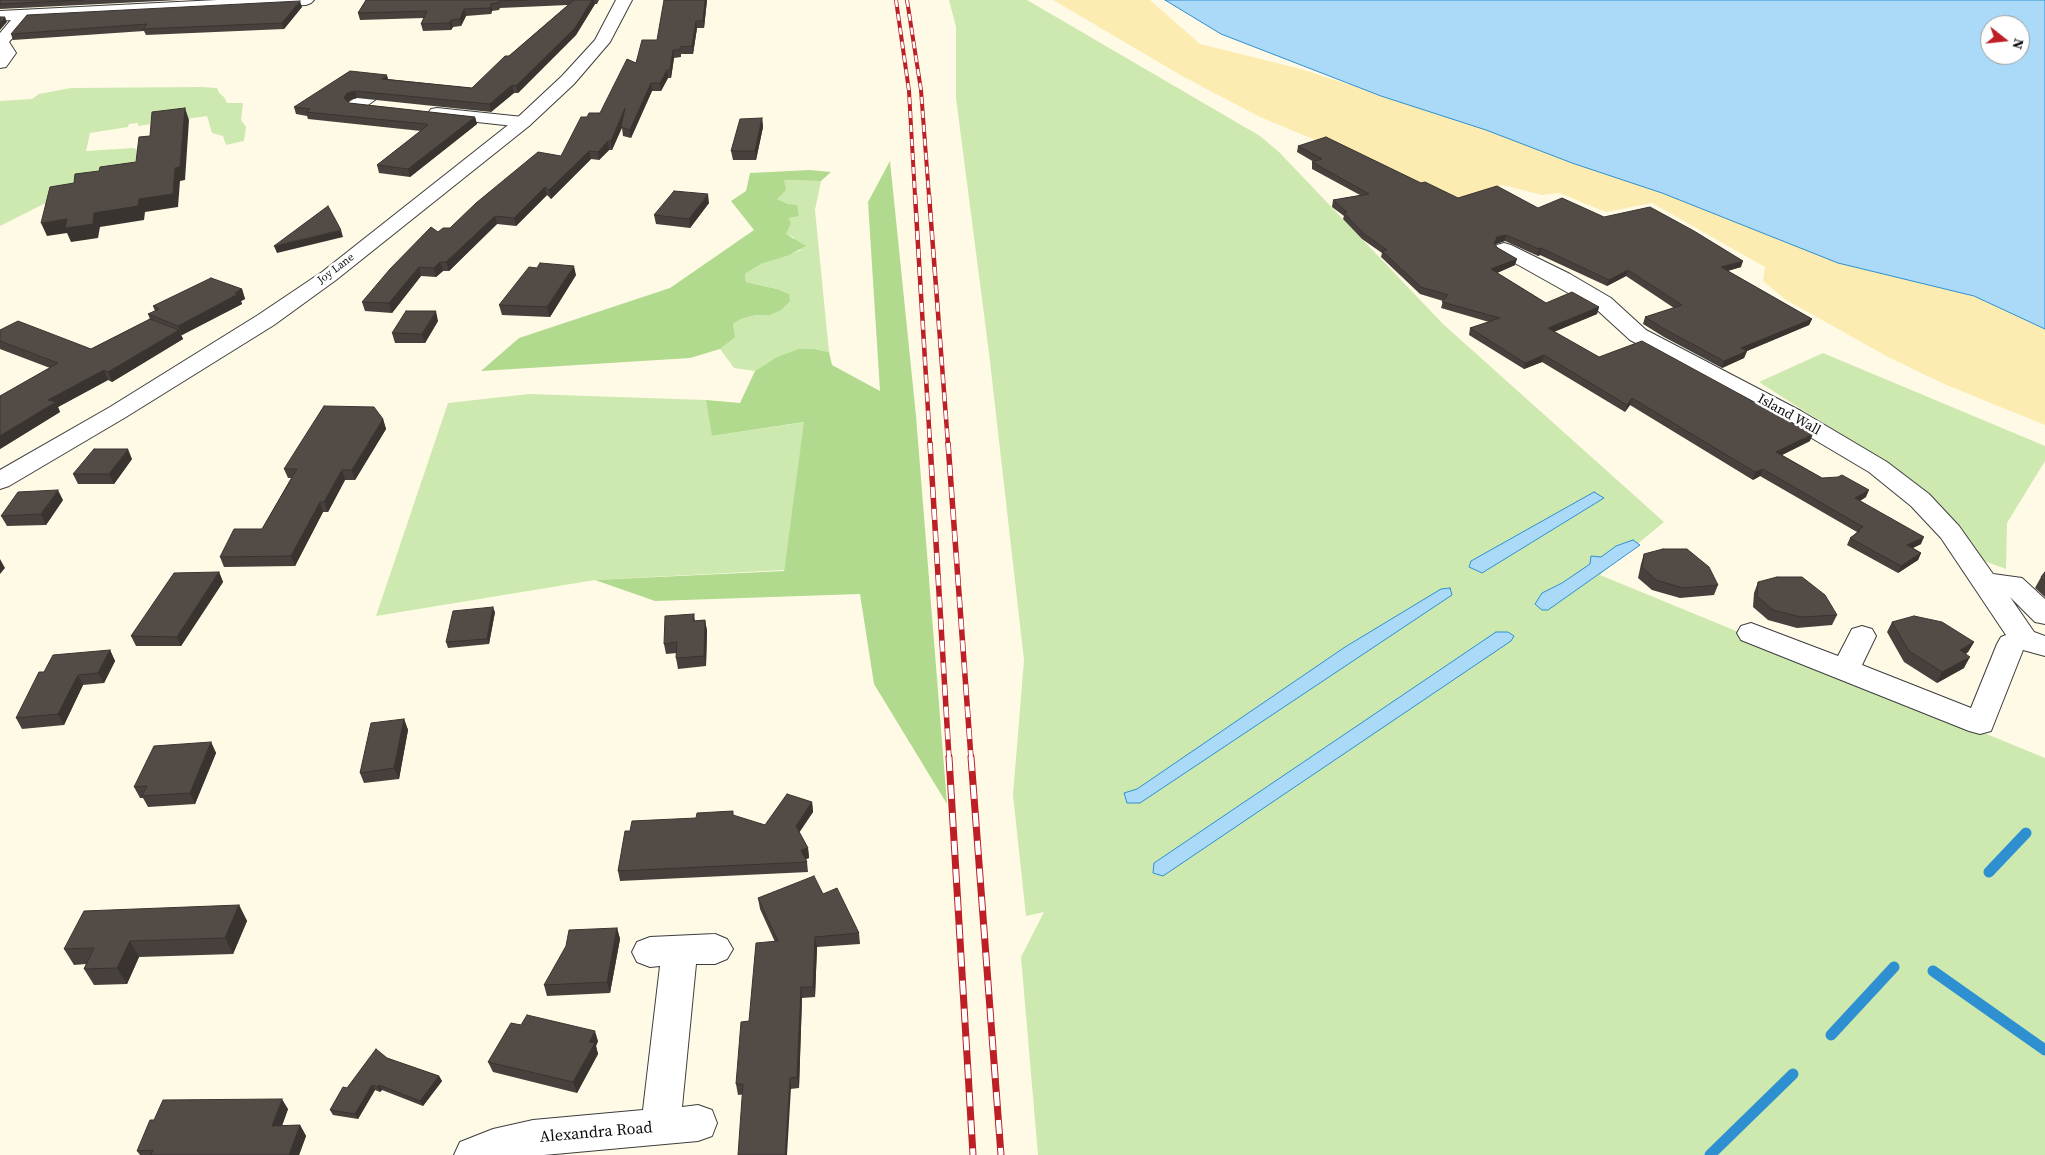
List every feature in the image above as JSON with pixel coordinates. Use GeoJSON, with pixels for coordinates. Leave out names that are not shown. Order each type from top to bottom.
{"type":"FeatureCollection","features":[{"type":"Feature","properties":{"kind":"street"},"geometry":{"type":"LineString","coordinates":[[0,16],[26,10],[306,0]]}},
{"type":"Feature","properties":{"kind":"street","name":"Joy Lane"},"geometry":{"type":"LineString","coordinates":[[0,481],[118,412],[266,320],[328,276],[523,122],[587,60],[602,42],[624,0]]}},
{"type":"Feature","properties":{"kind":"street"},"geometry":{"type":"LineString","coordinates":[[0,63],[8,53],[1,42],[26,10]]}},
{"type":"Feature","properties":{"kind":"street"},"geometry":{"type":"LineString","coordinates":[[377,90],[350,110],[386,108]]}},
{"type":"Feature","properties":{"kind":"street"},"geometry":{"type":"LineString","coordinates":[[416,111],[523,122]]}},
{"type":"Feature","properties":{"kind":"street","name":"Island Wall"},"geometry":{"type":"LineString","coordinates":[[1504,249],[1603,303],[1638,335],[1758,398],[1878,466],[1903,485],[1936,516],[1950,532],[1985,582],[2035,643]]}},
{"type":"Feature","properties":{"kind":"street"},"geometry":{"type":"LineString","coordinates":[[1985,582],[2012,584],[2045,615]]}},
{"type":"Feature","properties":{"kind":"street","name":"Island Wall"},"geometry":{"type":"LineString","coordinates":[[1751,633],[1980,723],[2010,644],[2035,643]]}},
{"type":"Feature","properties":{"kind":"street"},"geometry":{"type":"LineString","coordinates":[[1845,670],[1862,636]]}},
{"type":"Feature","properties":{"kind":"street","name":"Alexandra Road"},"geometry":{"type":"LineString","coordinates":[[660,1126],[681,950]]}},
{"type":"Feature","properties":{"kind":"street","name":"Alexandra Road"},"geometry":{"type":"LineString","coordinates":[[474,1155],[493,1147],[533,1138],[698,1123]]}},
{"type":"Feature","properties":{"kind":"green space"},"geometry":{"type":"Polygon","coordinates":[[[949,0],[1027,0],[1260,136],[1279,152],[1443,324],[1664,522],[1600,575],[2045,758],[2045,1155],[1038,1155],[1021,957],[1044,912],[1026,916],[1013,795],[1024,660],[989,353],[956,98],[956,27],[949,0]]]}},
{"type":"Feature","properties":{"kind":"green space"},"geometry":{"type":"Polygon","coordinates":[[[71,88],[217,88],[227,103],[243,103],[241,120],[246,127],[244,141],[226,145],[223,136],[212,133],[207,116],[138,126],[138,123],[129,124],[128,127],[90,133],[86,151],[133,148],[139,150],[135,166],[103,174],[0,226],[0,101],[32,99],[39,94],[71,88]]]}},
{"type":"Feature","properties":{"kind":"green space"},"geometry":{"type":"Polygon","coordinates":[[[890,161],[916,416],[947,804],[874,684],[860,594],[655,601],[595,580],[784,571],[804,422],[712,436],[706,400],[740,403],[755,371],[775,358],[799,349],[829,352],[832,365],[880,391],[868,202],[890,161]]]}},
{"type":"Feature","properties":{"kind":"green space"},"geometry":{"type":"Polygon","coordinates":[[[810,170],[831,172],[821,181],[784,180],[786,190],[777,199],[788,204],[797,205],[799,216],[788,218],[791,223],[786,234],[806,246],[789,255],[761,264],[745,274],[746,282],[777,289],[789,294],[790,301],[781,310],[770,315],[756,315],[741,319],[733,324],[735,337],[720,349],[690,358],[481,371],[519,338],[670,288],[754,230],[731,201],[746,191],[750,173],[810,170]]]}},
{"type":"Feature","properties":{"kind":"green space"},"geometry":{"type":"Polygon","coordinates":[[[783,180],[821,181],[815,210],[829,352],[814,349],[775,358],[755,371],[734,368],[720,349],[734,337],[733,324],[741,319],[756,315],[770,315],[790,301],[788,294],[777,289],[746,282],[745,274],[761,264],[801,250],[793,237],[785,234],[788,204],[777,199],[783,180]]]}},
{"type":"Feature","properties":{"kind":"green space"},"geometry":{"type":"Polygon","coordinates":[[[1823,353],[2045,446],[2045,461],[2007,523],[2006,569],[1979,559],[1907,477],[1759,382],[1823,353]]]}},
{"type":"Feature","properties":{"kind":"green space"},"geometry":{"type":"Polygon","coordinates":[[[529,394],[706,400],[713,436],[805,422],[784,570],[595,580],[376,616],[448,403],[529,394]]]}},
{"type":"Feature","properties":{"kind":"sand"},"geometry":{"type":"Polygon","coordinates":[[[1053,0],[1150,0],[1200,44],[1297,68],[1449,116],[1658,153],[2045,327],[2045,425],[1944,384],[1890,358],[1786,300],[1763,281],[1765,267],[1652,203],[1606,212],[1559,193],[1542,195],[1503,185],[1457,199],[1260,117],[1184,77],[1053,0]]]}},
{"type":"Feature","properties":{"kind":"water"},"geometry":{"type":"Polygon","coordinates":[[[1165,0],[2045,0],[2045,329],[1974,296],[1838,263],[1662,193],[1572,163],[1486,130],[1381,96],[1221,34],[1165,0]]]}},
{"type":"Feature","properties":{"kind":"water"},"geometry":{"type":"Polygon","coordinates":[[[1594,492],[1604,498],[1482,573],[1469,567],[1471,561],[1594,492]]]}},
{"type":"Feature","properties":{"kind":"water"},"geometry":{"type":"Polygon","coordinates":[[[1633,540],[1640,545],[1548,610],[1542,610],[1535,604],[1542,593],[1562,583],[1590,564],[1591,556],[1601,557],[1616,546],[1633,540]]]}},
{"type":"Feature","properties":{"kind":"water"},"geometry":{"type":"Polygon","coordinates":[[[1450,588],[1452,595],[1140,803],[1127,803],[1124,793],[1137,789],[1345,647],[1441,589],[1450,588]]]}},
{"type":"Feature","properties":{"kind":"water"},"geometry":{"type":"Polygon","coordinates":[[[1496,632],[1508,632],[1514,636],[1511,641],[1163,876],[1153,873],[1154,863],[1496,632]]]}},
{"type":"Feature","properties":{"kind":"building"},"geometry":{"type":"Polygon","coordinates":[[[0,0],[83,0],[0,4],[0,0]]]}},
{"type":"Feature","properties":{"kind":"building"},"geometry":{"type":"Polygon","coordinates":[[[366,0],[528,0],[499,1],[498,3],[491,4],[490,8],[464,9],[460,19],[451,20],[449,23],[421,24],[427,11],[358,13],[366,0]]]}},
{"type":"Feature","properties":{"kind":"building"},"geometry":{"type":"Polygon","coordinates":[[[574,0],[592,0],[575,28],[516,86],[512,85],[490,104],[355,91],[347,93],[344,98],[349,103],[475,117],[408,169],[377,165],[428,125],[306,112],[310,109],[294,107],[350,71],[387,75],[381,79],[472,88],[505,56],[509,56],[574,0]]]}},
{"type":"Feature","properties":{"kind":"building"},"geometry":{"type":"Polygon","coordinates":[[[664,0],[705,0],[703,21],[696,21],[692,46],[673,50],[670,70],[667,70],[660,83],[651,83],[630,130],[621,127],[625,108],[611,141],[608,141],[598,152],[589,151],[549,190],[545,187],[514,218],[495,216],[446,262],[440,262],[434,268],[419,267],[389,303],[362,302],[390,269],[431,227],[438,232],[443,228],[450,228],[476,203],[538,152],[561,156],[581,117],[587,117],[589,113],[600,113],[627,59],[636,63],[642,40],[657,40],[664,0]]]}},
{"type":"Feature","properties":{"kind":"building"},"geometry":{"type":"Polygon","coordinates":[[[300,1],[282,23],[143,29],[147,24],[11,34],[27,15],[300,1]]]}},
{"type":"Feature","properties":{"kind":"building"},"geometry":{"type":"Polygon","coordinates":[[[185,108],[180,167],[175,168],[173,194],[139,199],[138,206],[94,213],[93,224],[65,228],[67,219],[41,223],[50,187],[74,183],[75,174],[99,171],[100,167],[136,162],[139,137],[150,136],[152,112],[185,108]]]}},
{"type":"Feature","properties":{"kind":"building"},"geometry":{"type":"Polygon","coordinates":[[[762,118],[755,151],[731,151],[740,119],[762,118]]]}},
{"type":"Feature","properties":{"kind":"building"},"geometry":{"type":"Polygon","coordinates":[[[1326,137],[1421,183],[1425,182],[1458,198],[1497,186],[1538,208],[1562,198],[1604,217],[1650,207],[1743,261],[1721,267],[1812,319],[1741,348],[1747,351],[1724,361],[1645,317],[1682,305],[1628,270],[1609,280],[1541,248],[1539,249],[1506,235],[1497,237],[1494,244],[1517,259],[1491,269],[1546,303],[1572,292],[1599,307],[1548,328],[1599,357],[1642,341],[1813,434],[1776,452],[1822,478],[1842,475],[1869,490],[1855,498],[1924,537],[1907,545],[1921,553],[1901,566],[1850,538],[1863,527],[1763,469],[1755,472],[1632,398],[1627,405],[1544,355],[1525,363],[1470,328],[1500,318],[1442,302],[1448,295],[1421,287],[1382,251],[1387,250],[1363,233],[1344,213],[1347,212],[1333,200],[1369,194],[1312,162],[1322,159],[1298,146],[1326,137]]]}},
{"type":"Feature","properties":{"kind":"building"},"geometry":{"type":"Polygon","coordinates":[[[674,191],[708,194],[689,219],[654,215],[674,191]]]}},
{"type":"Feature","properties":{"kind":"building"},"geometry":{"type":"Polygon","coordinates":[[[328,206],[341,230],[274,246],[328,206]]]}},
{"type":"Feature","properties":{"kind":"building"},"geometry":{"type":"Polygon","coordinates":[[[540,263],[574,266],[547,307],[499,305],[529,267],[537,268],[540,263]]]}},
{"type":"Feature","properties":{"kind":"building"},"geometry":{"type":"Polygon","coordinates":[[[211,278],[242,289],[235,293],[238,294],[178,326],[148,314],[159,309],[153,306],[211,278]]]}},
{"type":"Feature","properties":{"kind":"building"},"geometry":{"type":"Polygon","coordinates":[[[406,311],[436,311],[422,334],[392,333],[406,311]]]}},
{"type":"Feature","properties":{"kind":"building"},"geometry":{"type":"Polygon","coordinates":[[[150,319],[179,330],[108,372],[104,370],[48,400],[56,402],[0,436],[0,396],[58,363],[0,341],[0,330],[18,321],[91,349],[150,319]]]}},
{"type":"Feature","properties":{"kind":"building"},"geometry":{"type":"Polygon","coordinates":[[[324,406],[374,407],[383,419],[352,470],[342,470],[324,502],[320,502],[291,556],[220,557],[234,529],[262,529],[297,469],[284,469],[324,406]]]}},
{"type":"Feature","properties":{"kind":"building"},"geometry":{"type":"Polygon","coordinates":[[[94,449],[128,449],[109,474],[73,474],[94,449]]]}},
{"type":"Feature","properties":{"kind":"building"},"geometry":{"type":"Polygon","coordinates":[[[58,490],[41,514],[1,516],[18,492],[58,490]]]}},
{"type":"Feature","properties":{"kind":"building"},"geometry":{"type":"Polygon","coordinates":[[[1663,549],[1687,549],[1709,567],[1718,585],[1683,588],[1656,580],[1642,567],[1644,554],[1663,549]]]}},
{"type":"Feature","properties":{"kind":"building"},"geometry":{"type":"Polygon","coordinates":[[[219,572],[177,637],[131,636],[174,573],[219,572]]]}},
{"type":"Feature","properties":{"kind":"building"},"geometry":{"type":"Polygon","coordinates":[[[2045,572],[2045,581],[2041,577],[2045,572]]]}},
{"type":"Feature","properties":{"kind":"building"},"geometry":{"type":"Polygon","coordinates":[[[1777,577],[1802,577],[1825,595],[1837,615],[1801,617],[1773,610],[1757,596],[1758,582],[1777,577]]]}},
{"type":"Feature","properties":{"kind":"building"},"geometry":{"type":"Polygon","coordinates":[[[493,607],[487,639],[446,642],[453,611],[493,607]]]}},
{"type":"Feature","properties":{"kind":"building"},"geometry":{"type":"Polygon","coordinates":[[[694,614],[693,621],[705,620],[704,656],[676,658],[677,642],[664,644],[665,616],[694,614]]]}},
{"type":"Feature","properties":{"kind":"building"},"geometry":{"type":"Polygon","coordinates":[[[1914,616],[1942,622],[1974,642],[1960,650],[1970,657],[1942,672],[1909,651],[1892,622],[1914,616]]]}},
{"type":"Feature","properties":{"kind":"building"},"geometry":{"type":"Polygon","coordinates":[[[110,650],[98,673],[78,675],[58,714],[16,718],[39,672],[44,672],[53,655],[110,650]]]}},
{"type":"Feature","properties":{"kind":"building"},"geometry":{"type":"Polygon","coordinates":[[[404,719],[394,768],[360,773],[371,723],[404,719]]]}},
{"type":"Feature","properties":{"kind":"building"},"geometry":{"type":"Polygon","coordinates":[[[211,742],[190,793],[142,796],[147,786],[134,787],[154,746],[211,742]]]}},
{"type":"Feature","properties":{"kind":"building"},"geometry":{"type":"Polygon","coordinates":[[[787,794],[812,802],[796,826],[808,848],[801,850],[807,862],[618,871],[625,831],[630,831],[632,821],[696,818],[697,813],[733,811],[733,815],[765,825],[787,794]]]}},
{"type":"Feature","properties":{"kind":"building"},"geometry":{"type":"Polygon","coordinates":[[[814,876],[823,894],[837,888],[859,933],[815,937],[813,987],[801,987],[797,1077],[790,1078],[785,1155],[738,1155],[743,1084],[736,1084],[741,1022],[749,1021],[756,943],[778,941],[758,898],[814,876]]]}},
{"type":"Feature","properties":{"kind":"building"},"geometry":{"type":"Polygon","coordinates":[[[239,905],[225,938],[130,941],[117,968],[84,969],[94,948],[64,949],[84,911],[239,905]]]}},
{"type":"Feature","properties":{"kind":"building"},"geometry":{"type":"Polygon","coordinates":[[[617,928],[607,982],[544,985],[566,946],[569,930],[617,928]]]}},
{"type":"Feature","properties":{"kind":"building"},"geometry":{"type":"Polygon","coordinates":[[[527,1015],[595,1031],[589,1042],[595,1043],[573,1082],[488,1062],[511,1023],[521,1025],[527,1015]]]}},
{"type":"Feature","properties":{"kind":"building"},"geometry":{"type":"Polygon","coordinates":[[[376,1049],[387,1058],[439,1076],[420,1101],[379,1085],[378,1087],[372,1085],[355,1114],[330,1110],[343,1087],[347,1088],[376,1049]]]}},
{"type":"Feature","properties":{"kind":"building"},"geometry":{"type":"Polygon","coordinates":[[[282,1099],[272,1126],[300,1125],[289,1155],[151,1155],[153,1150],[137,1151],[150,1120],[154,1120],[163,1100],[282,1099]]]}},
{"type":"Feature","properties":{"kind":"waterway"},"geometry":{"type":"LineString","coordinates":[[1989,872],[2026,833]]}},
{"type":"Feature","properties":{"kind":"waterway"},"geometry":{"type":"LineString","coordinates":[[1831,1035],[1894,967]]}},
{"type":"Feature","properties":{"kind":"waterway"},"geometry":{"type":"LineString","coordinates":[[1933,971],[2045,1050]]}},
{"type":"Feature","properties":{"kind":"waterway"},"geometry":{"type":"LineString","coordinates":[[1710,1155],[1793,1074]]}},
{"type":"Feature","properties":{"kind":"railway"},"geometry":{"type":"LineString","coordinates":[[896,0],[909,91],[915,196]]}},
{"type":"Feature","properties":{"kind":"railway"},"geometry":{"type":"LineString","coordinates":[[907,0],[921,90],[929,196]]}},
{"type":"Feature","properties":{"kind":"railway"},"geometry":{"type":"LineString","coordinates":[[915,195],[930,444]]}},
{"type":"Feature","properties":{"kind":"railway"},"geometry":{"type":"LineString","coordinates":[[929,195],[948,444]]}},
{"type":"Feature","properties":{"kind":"railway"},"geometry":{"type":"LineString","coordinates":[[930,443],[949,758]]}},
{"type":"Feature","properties":{"kind":"railway"},"geometry":{"type":"LineString","coordinates":[[948,443],[971,758]]}},
{"type":"Feature","properties":{"kind":"railway"},"geometry":{"type":"LineString","coordinates":[[949,757],[973,1155]]}},
{"type":"Feature","properties":{"kind":"railway"},"geometry":{"type":"LineString","coordinates":[[971,757],[1001,1155]]}}]}
